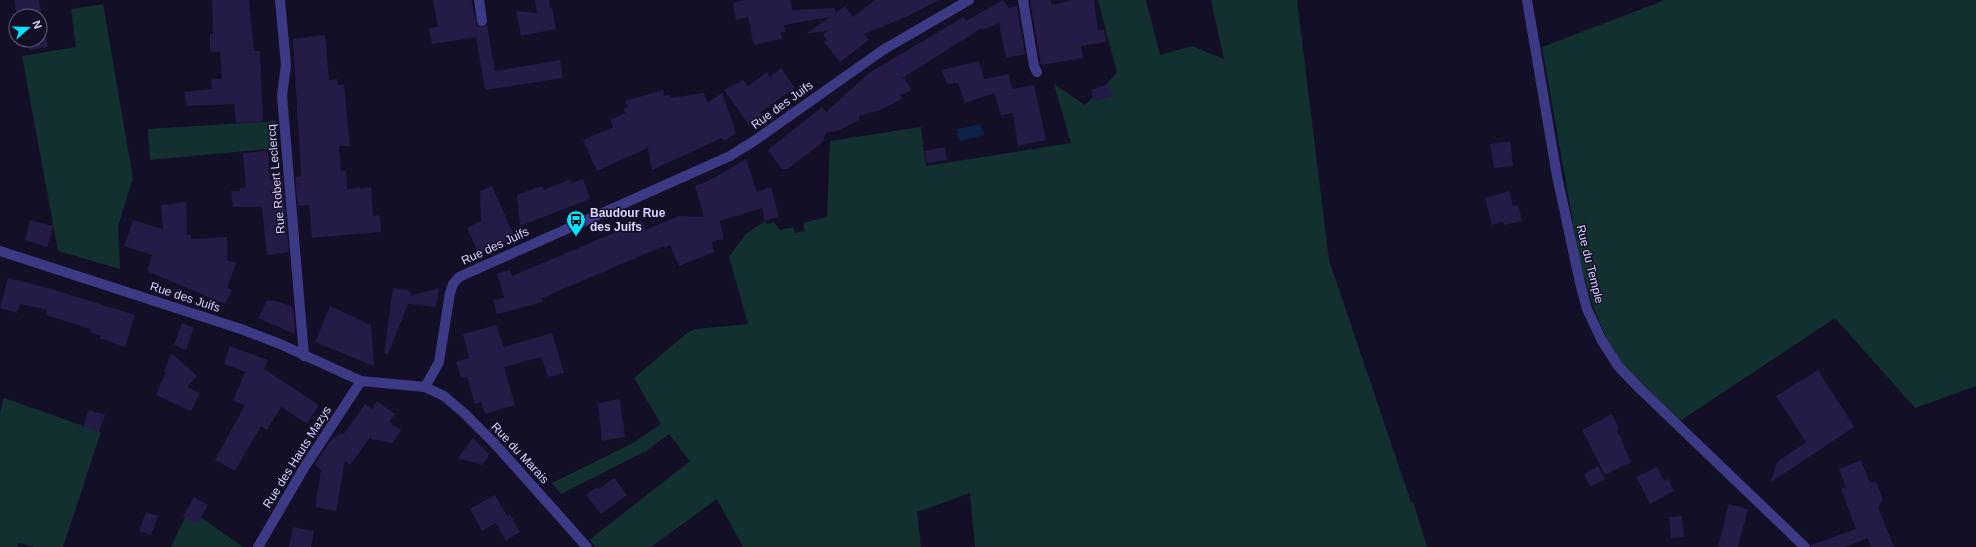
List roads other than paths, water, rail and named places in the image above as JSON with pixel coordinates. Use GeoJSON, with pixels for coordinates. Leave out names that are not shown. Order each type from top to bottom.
{"type":"FeatureCollection","features":[{"type":"Feature","properties":{"kind":"street","name":"Rue Robert Leclercq"},"geometry":{"type":"LineString","coordinates":[[280,0],[286,65],[282,96],[304,356]]}},
{"type":"Feature","properties":{"kind":"street"},"geometry":{"type":"LineString","coordinates":[[479,0],[482,21]]}},
{"type":"Feature","properties":{"kind":"street","name":"Rue des Juifs"},"geometry":{"type":"LineString","coordinates":[[0,251],[241,329],[280,344],[361,381],[425,387],[439,362],[450,293],[453,284],[459,277],[730,156],[757,139],[883,50],[969,0]]}},
{"type":"Feature","properties":{"kind":"street"},"geometry":{"type":"LineString","coordinates":[[1023,0],[1034,66],[1037,72]]}},
{"type":"Feature","properties":{"kind":"street","name":"Rue du Temple"},"geometry":{"type":"LineString","coordinates":[[1527,0],[1557,176],[1574,260],[1588,309],[1601,339],[1618,366],[1801,546]]}},
{"type":"Feature","properties":{"kind":"street","name":"Rue des Hauts Mazys"},"geometry":{"type":"LineString","coordinates":[[258,547],[304,468],[361,381]]}},
{"type":"Feature","properties":{"kind":"street","name":"Rue du Marais"},"geometry":{"type":"LineString","coordinates":[[425,387],[444,396],[464,413],[499,448],[587,547]]}},
{"type":"Feature","properties":{"kind":"water"},"geometry":{"type":"Polygon","coordinates":[[[981,124],[984,135],[960,141],[956,135],[958,133],[957,129],[981,124]]]}},
{"type":"Feature","properties":{"kind":"place","name":"Baudour Rue des Juifs"},"geometry":{"type":"Point","coordinates":[576,237]}}]}
